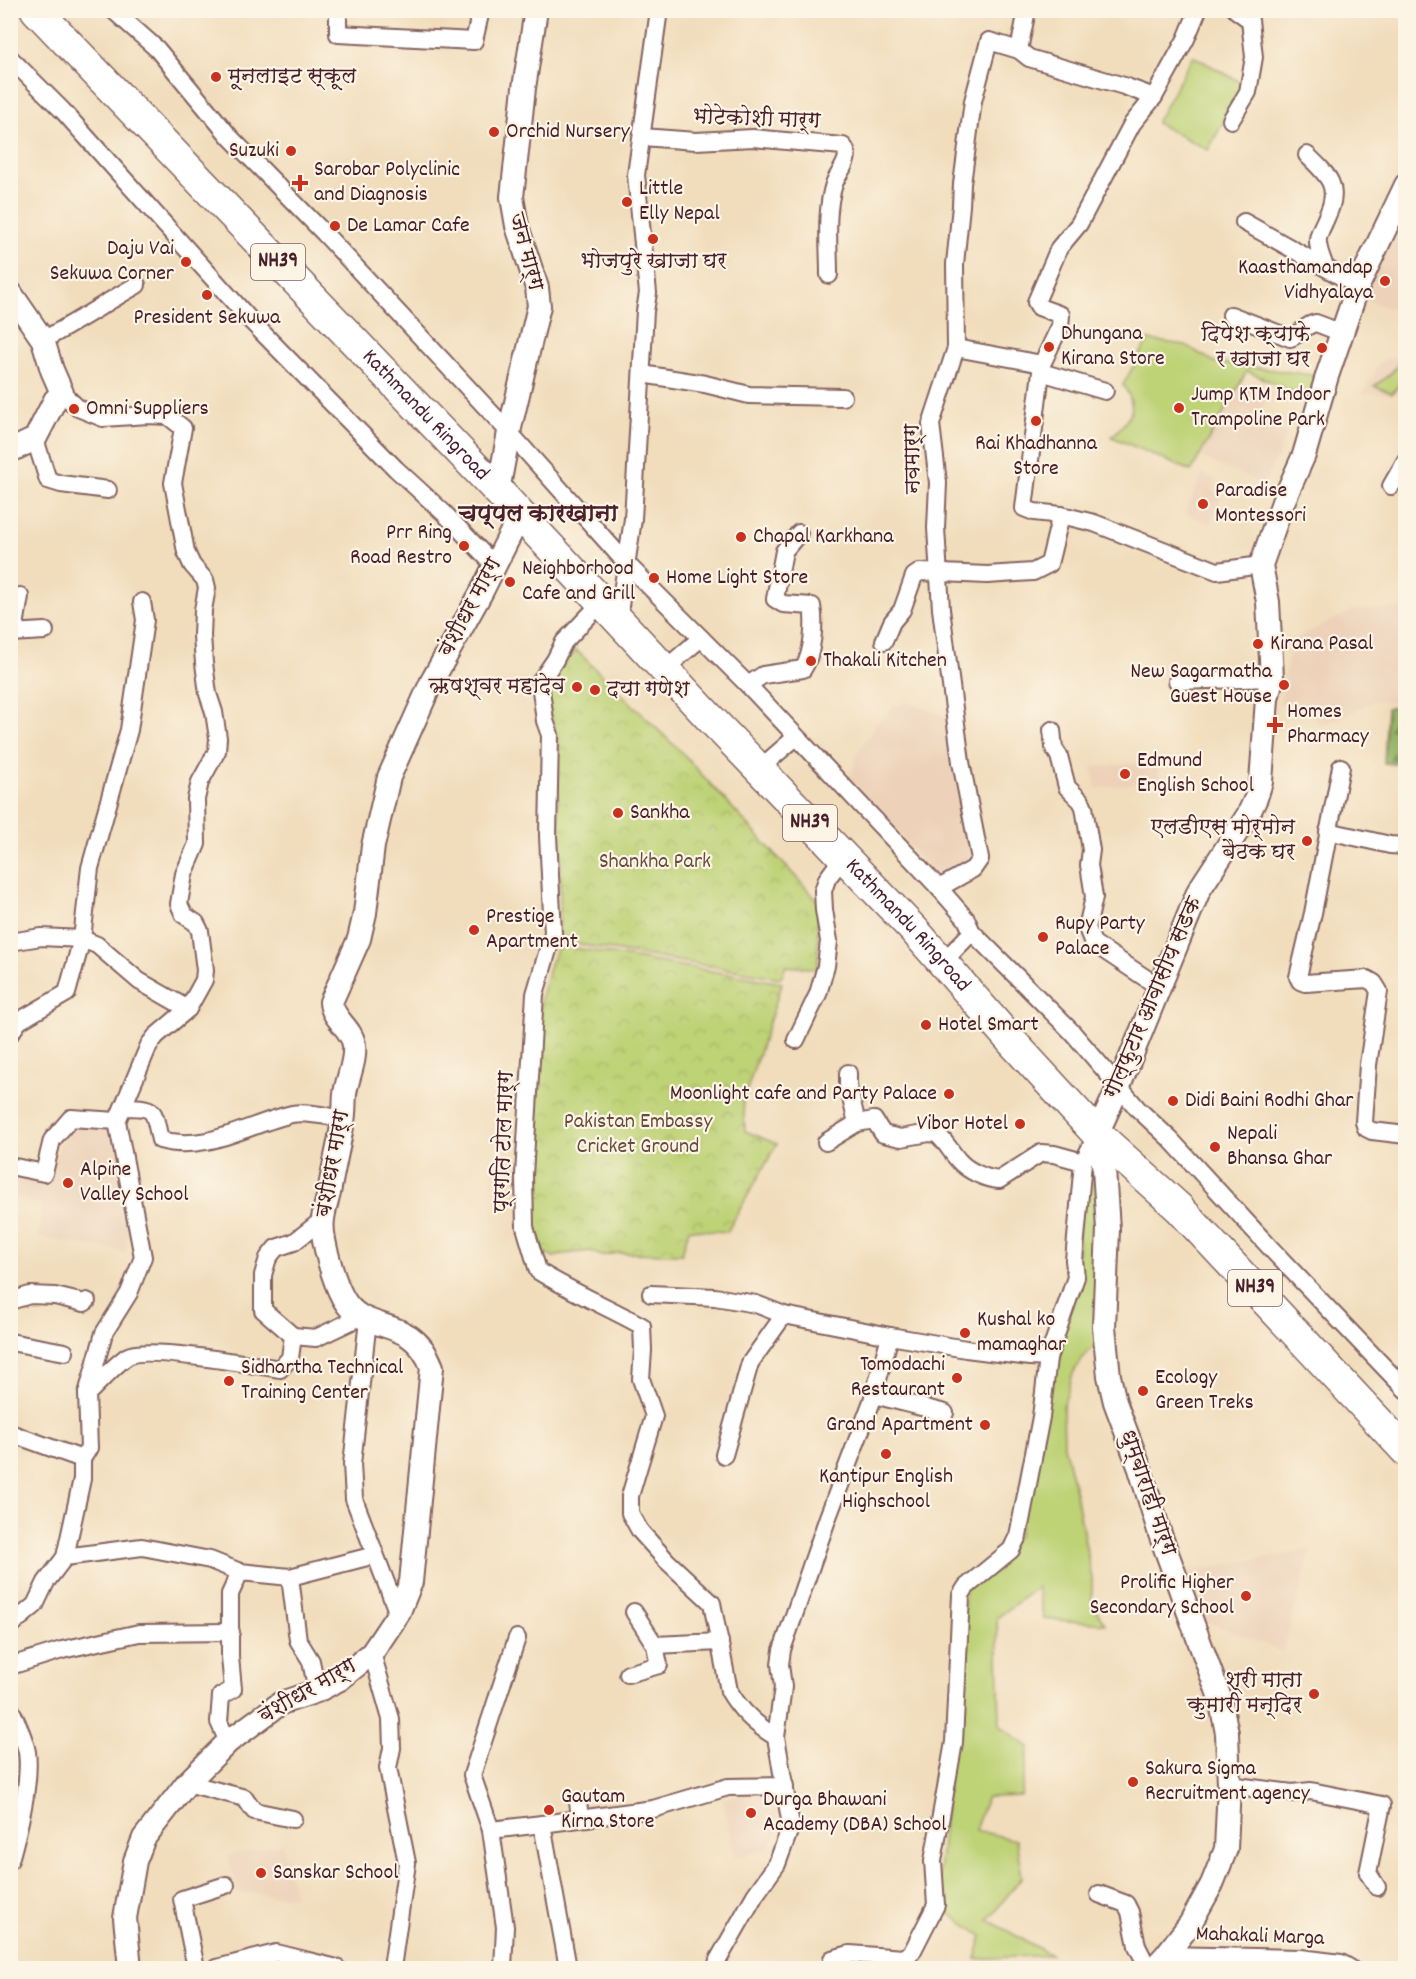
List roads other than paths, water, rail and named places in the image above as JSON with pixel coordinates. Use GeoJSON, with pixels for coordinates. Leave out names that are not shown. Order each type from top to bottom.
{"type":"FeatureCollection","features":[{"type":"Feature","properties":{"kind":"highway","name":"Kathmandu Ringroad"},"geometry":{"type":"LineString","coordinates":[[36,10],[498,491],[943,962],[1014,1044],[1097,1134],[1187,1217],[1406,1451]]}},
{"type":"Feature","properties":{"kind":"main road","name":"जन मार्ग"},"geometry":{"type":"LineString","coordinates":[[498,491],[538,306],[537,288],[517,226],[512,197],[524,88],[536,10]]}},
{"type":"Feature","properties":{"kind":"main road","name":"गोल्फुटार आवासीय सडक"},"geometry":{"type":"LineString","coordinates":[[1097,1134],[1199,890],[1248,815],[1256,798],[1261,782],[1267,699],[1272,678],[1268,602],[1261,565],[1283,502],[1304,455],[1358,286],[1406,185]]}},
{"type":"Feature","properties":{"kind":"main road"},"geometry":{"type":"LineString","coordinates":[[10,292],[43,340],[62,393],[55,400],[35,439],[10,451]]}},
{"type":"Feature","properties":{"kind":"main road","name":"बंशीधर मार्ग"},"geometry":{"type":"LineString","coordinates":[[130,1968],[125,1918],[135,1861],[144,1838],[187,1783],[228,1742],[281,1703],[317,1691],[353,1669],[372,1653],[398,1614],[411,1582],[432,1367],[425,1350],[413,1338],[398,1329],[364,1319],[347,1306],[339,1290],[324,1239],[322,1220],[344,1119],[345,1093],[353,1060],[354,1044],[352,1036],[331,1009],[331,1002],[359,939],[365,913],[373,846],[389,777],[432,681],[481,593],[520,515]]}},
{"type":"Feature","properties":{"kind":"main road","name":"धुम्बाराही मार्ग"},"geometry":{"type":"LineString","coordinates":[[1097,1134],[1104,1169],[1108,1229],[1104,1327],[1109,1376],[1115,1402],[1140,1469],[1160,1534],[1220,1698],[1227,1733],[1229,1785],[1226,1849],[1212,1884],[1195,1914],[1160,1962]]}},
{"type":"Feature","properties":{"kind":"street"},"geometry":{"type":"LineString","coordinates":[[113,10],[157,49],[230,136],[509,432],[626,563],[748,685],[939,888],[966,919],[972,932],[1072,1032],[1119,1086],[1406,1390]]}},
{"type":"Feature","properties":{"kind":"street"},"geometry":{"type":"LineString","coordinates":[[338,10],[338,34],[474,41],[481,10]]}},
{"type":"Feature","properties":{"kind":"street"},"geometry":{"type":"LineString","coordinates":[[610,610],[626,563],[633,519],[645,311],[648,293],[637,182],[659,10]]}},
{"type":"Feature","properties":{"kind":"street"},"geometry":{"type":"LineString","coordinates":[[1027,10],[1019,50],[1029,58],[1154,97]]}},
{"type":"Feature","properties":{"kind":"street"},"geometry":{"type":"LineString","coordinates":[[1198,10],[1186,39],[1154,97],[1132,124],[1079,224],[1059,248],[1036,302],[1039,307],[1061,315],[1060,326],[1042,368],[1024,508],[1034,512],[1062,514],[1094,523],[1217,571],[1261,565]]}},
{"type":"Feature","properties":{"kind":"street"},"geometry":{"type":"LineString","coordinates":[[1231,120],[1248,92],[1250,82],[1254,57],[1248,14]]}},
{"type":"Feature","properties":{"kind":"street","name":"नवमार्ग"},"geometry":{"type":"LineString","coordinates":[[939,888],[973,869],[980,859],[954,721],[938,572],[936,528],[938,483],[931,424],[956,348],[955,264],[962,184],[973,101],[989,41],[1019,50]]}},
{"type":"Feature","properties":{"kind":"street"},"geometry":{"type":"LineString","coordinates":[[10,58],[63,111],[252,322],[494,565]]}},
{"type":"Feature","properties":{"kind":"street","name":"भोटेकोशी मार्ग"},"geometry":{"type":"LineString","coordinates":[[642,137],[696,141],[753,138],[843,146],[848,156],[834,184],[829,219],[829,275]]}},
{"type":"Feature","properties":{"kind":"street"},"geometry":{"type":"LineString","coordinates":[[1307,155],[1331,183],[1334,193],[1334,202],[1319,233],[1318,242],[1324,267]]}},
{"type":"Feature","properties":{"kind":"street"},"geometry":{"type":"LineString","coordinates":[[1244,222],[1358,286]]}},
{"type":"Feature","properties":{"kind":"street"},"geometry":{"type":"LineString","coordinates":[[43,340],[137,285]]}},
{"type":"Feature","properties":{"kind":"street"},"geometry":{"type":"LineString","coordinates":[[1231,315],[1290,338],[1311,323],[1342,333]]}},
{"type":"Feature","properties":{"kind":"street"},"geometry":{"type":"LineString","coordinates":[[956,348],[1042,368],[1105,391]]}},
{"type":"Feature","properties":{"kind":"street"},"geometry":{"type":"LineString","coordinates":[[642,374],[705,384],[749,395],[843,398]]}},
{"type":"Feature","properties":{"kind":"street"},"geometry":{"type":"LineString","coordinates":[[10,1626],[35,1605],[46,1582],[65,1557],[82,1479],[82,1459],[89,1448],[87,1394],[104,1334],[129,1293],[143,1257],[120,1114],[149,1046],[156,1036],[188,1009],[204,981],[205,970],[200,931],[196,923],[183,915],[178,904],[184,874],[197,844],[196,799],[200,782],[217,752],[218,738],[204,663],[202,627],[207,588],[205,580],[192,565],[186,552],[173,483],[183,429],[168,416],[103,418],[78,408],[62,393]]}},
{"type":"Feature","properties":{"kind":"street"},"geometry":{"type":"LineString","coordinates":[[35,439],[48,480],[61,484],[108,490]]}},
{"type":"Feature","properties":{"kind":"street"},"geometry":{"type":"LineString","coordinates":[[1391,486],[1406,460]]}},
{"type":"Feature","properties":{"kind":"street"},"geometry":{"type":"LineString","coordinates":[[884,641],[892,622],[902,610],[914,576],[920,572],[987,575],[1033,572],[1049,564],[1062,514]]}},
{"type":"Feature","properties":{"kind":"street"},"geometry":{"type":"LineString","coordinates":[[748,685],[763,675],[803,669],[808,661],[813,620],[812,606],[783,604],[775,599],[784,551],[800,533]]}},
{"type":"Feature","properties":{"kind":"street"},"geometry":{"type":"LineString","coordinates":[[20,596],[12,632],[45,631]]}},
{"type":"Feature","properties":{"kind":"street"},"geometry":{"type":"LineString","coordinates":[[10,1034],[19,1021],[67,993],[82,939],[90,868],[129,730],[145,620],[142,602]]}},
{"type":"Feature","properties":{"kind":"street","name":"प्रगति टोल मार्ग"},"geometry":{"type":"LineString","coordinates":[[610,610],[564,642],[540,682],[549,735],[548,836],[553,933],[535,994],[524,1175],[525,1227],[538,1271],[569,1290],[642,1326],[641,1378],[654,1416],[630,1496],[630,1513],[640,1531],[667,1562],[711,1603],[729,1691],[742,1710],[763,1729],[776,1737]]}},
{"type":"Feature","properties":{"kind":"street"},"geometry":{"type":"LineString","coordinates":[[665,669],[701,638]]}},
{"type":"Feature","properties":{"kind":"street"},"geometry":{"type":"LineString","coordinates":[[1177,681],[1272,678]]}},
{"type":"Feature","properties":{"kind":"street"},"geometry":{"type":"LineString","coordinates":[[1052,730],[1054,748],[1059,756],[1067,787],[1084,807],[1091,850],[1089,865],[1094,897],[1087,928],[1089,935],[1094,943],[1159,987]]}},
{"type":"Feature","properties":{"kind":"street"},"geometry":{"type":"LineString","coordinates":[[759,769],[796,737]]}},
{"type":"Feature","properties":{"kind":"street"},"geometry":{"type":"LineString","coordinates":[[1341,767],[1313,913],[1298,977],[1305,983],[1367,979],[1374,983],[1379,991],[1368,1065],[1364,1122],[1366,1128],[1372,1131],[1406,1135]]}},
{"type":"Feature","properties":{"kind":"street"},"geometry":{"type":"LineString","coordinates":[[1328,831],[1390,845],[1406,846]]}},
{"type":"Feature","properties":{"kind":"street"},"geometry":{"type":"LineString","coordinates":[[796,1040],[818,994],[826,966],[829,941],[823,891],[827,879],[843,857]]}},
{"type":"Feature","properties":{"kind":"street"},"geometry":{"type":"LineString","coordinates":[[943,962],[972,932]]}},
{"type":"Feature","properties":{"kind":"street"},"geometry":{"type":"LineString","coordinates":[[10,942],[41,937],[82,939],[97,945],[139,981],[188,1009]]}},
{"type":"Feature","properties":{"kind":"street"},"geometry":{"type":"LineString","coordinates":[[848,1073],[848,1086],[857,1123]]}},
{"type":"Feature","properties":{"kind":"street"},"geometry":{"type":"LineString","coordinates":[[10,1166],[44,1173],[52,1140],[71,1118],[120,1114],[144,1107],[151,1109],[154,1114],[160,1140],[168,1142],[196,1143],[214,1140],[295,1113],[344,1119]]}},
{"type":"Feature","properties":{"kind":"street"},"geometry":{"type":"LineString","coordinates":[[826,1142],[857,1123],[874,1120],[883,1134],[901,1138],[928,1133],[937,1134],[961,1164],[981,1176],[994,1180],[999,1180],[1041,1153],[1083,1162]]}},
{"type":"Feature","properties":{"kind":"street"},"geometry":{"type":"LineString","coordinates":[[831,1959],[850,1954],[903,1958],[912,1952],[936,1905],[933,1861],[954,1742],[962,1595],[966,1587],[1011,1550],[1018,1536],[1041,1417],[1048,1358],[1076,1277],[1074,1260],[1083,1162],[1097,1134]]}},
{"type":"Feature","properties":{"kind":"street"},"geometry":{"type":"LineString","coordinates":[[322,1220],[294,1242],[276,1248],[268,1258],[263,1275],[263,1310],[293,1336],[316,1338],[364,1319],[352,1464],[354,1499],[398,1614]]}},
{"type":"Feature","properties":{"kind":"street"},"geometry":{"type":"LineString","coordinates":[[651,1294],[715,1297],[756,1304],[784,1314],[890,1336],[1030,1358],[1048,1358]]}},
{"type":"Feature","properties":{"kind":"street"},"geometry":{"type":"LineString","coordinates":[[10,1301],[30,1295],[55,1296],[84,1303],[87,1301]]}},
{"type":"Feature","properties":{"kind":"street"},"geometry":{"type":"LineString","coordinates":[[724,1455],[750,1363],[784,1314]]}},
{"type":"Feature","properties":{"kind":"street"},"geometry":{"type":"LineString","coordinates":[[10,1327],[10,1334]]}},
{"type":"Feature","properties":{"kind":"street"},"geometry":{"type":"LineString","coordinates":[[87,1394],[127,1356],[137,1353],[198,1357],[279,1369],[290,1358],[293,1336]]}},
{"type":"Feature","properties":{"kind":"street"},"geometry":{"type":"LineString","coordinates":[[716,1968],[718,1960],[746,1911],[777,1864],[791,1826],[776,1737],[783,1687],[780,1664],[782,1650],[828,1517],[874,1395],[890,1336]]}},
{"type":"Feature","properties":{"kind":"street"},"geometry":{"type":"LineString","coordinates":[[10,1342],[65,1352]]}},
{"type":"Feature","properties":{"kind":"street"},"geometry":{"type":"LineString","coordinates":[[874,1395],[945,1413]]}},
{"type":"Feature","properties":{"kind":"street"},"geometry":{"type":"LineString","coordinates":[[10,1433],[82,1459]]}},
{"type":"Feature","properties":{"kind":"street"},"geometry":{"type":"LineString","coordinates":[[65,1557],[142,1547],[210,1560],[240,1572],[290,1577],[375,1555]]}},
{"type":"Feature","properties":{"kind":"street"},"geometry":{"type":"LineString","coordinates":[[228,1742],[219,1722],[221,1696],[233,1689],[230,1657],[230,1594],[240,1572]]}},
{"type":"Feature","properties":{"kind":"street"},"geometry":{"type":"LineString","coordinates":[[290,1577],[298,1640],[311,1661],[317,1691]]}},
{"type":"Feature","properties":{"kind":"street"},"geometry":{"type":"LineString","coordinates":[[628,1674],[659,1665],[655,1645],[634,1612]]}},
{"type":"Feature","properties":{"kind":"street"},"geometry":{"type":"LineString","coordinates":[[10,1666],[62,1650],[139,1634],[231,1632]]}},
{"type":"Feature","properties":{"kind":"street"},"geometry":{"type":"LineString","coordinates":[[503,1968],[505,1927],[491,1830],[472,1775],[517,1638]]}},
{"type":"Feature","properties":{"kind":"street"},"geometry":{"type":"LineString","coordinates":[[655,1645],[720,1642]]}},
{"type":"Feature","properties":{"kind":"street"},"geometry":{"type":"LineString","coordinates":[[372,1653],[391,1719],[392,1748],[388,1768],[407,1863],[392,1968]]}},
{"type":"Feature","properties":{"kind":"street"},"geometry":{"type":"LineString","coordinates":[[10,1708],[24,1740],[27,1768],[19,1827],[10,1860]]}},
{"type":"Feature","properties":{"kind":"street"},"geometry":{"type":"LineString","coordinates":[[187,1783],[245,1798],[254,1811],[293,1819]]}},
{"type":"Feature","properties":{"kind":"street"},"geometry":{"type":"LineString","coordinates":[[1229,1785],[1292,1793],[1311,1791],[1382,1804],[1368,1873],[1377,1887]]}},
{"type":"Feature","properties":{"kind":"street"},"geometry":{"type":"LineString","coordinates":[[491,1830],[653,1809],[728,1787],[785,1786]]}},
{"type":"Feature","properties":{"kind":"street"},"geometry":{"type":"LineString","coordinates":[[578,1801],[580,1819]]}},
{"type":"Feature","properties":{"kind":"street"},"geometry":{"type":"LineString","coordinates":[[542,1824],[568,1968]]}},
{"type":"Feature","properties":{"kind":"street"},"geometry":{"type":"LineString","coordinates":[[196,1968],[182,1899],[226,1885]]}},
{"type":"Feature","properties":{"kind":"street"},"geometry":{"type":"LineString","coordinates":[[1099,1894],[1126,1904],[1130,1912],[1137,1946],[1148,1968]]}},
{"type":"Feature","properties":{"kind":"street"},"geometry":{"type":"LineString","coordinates":[[217,1968],[276,1953],[337,1968]]}},
{"type":"Feature","properties":{"kind":"street","name":"Mahakali Marga"},"geometry":{"type":"LineString","coordinates":[[1160,1962],[1240,1963],[1301,1958],[1344,1967]]}},
{"type":"Feature","properties":{"kind":"place","name":"मूनलाइट स्कूल"},"geometry":{"type":"Point","coordinates":[216,77]}},
{"type":"Feature","properties":{"kind":"place","name":"Orchid Nursery"},"geometry":{"type":"Point","coordinates":[494,132]}},
{"type":"Feature","properties":{"kind":"place","name":"Suzuki"},"geometry":{"type":"Point","coordinates":[291,151]}},
{"type":"Feature","properties":{"kind":"place","name":"Sarobar Polyclinic and Diagnosis"},"geometry":{"type":"Point","coordinates":[300,183]}},
{"type":"Feature","properties":{"kind":"place","name":"Little Elly Nepal"},"geometry":{"type":"Point","coordinates":[627,202]}},
{"type":"Feature","properties":{"kind":"place","name":"De Lamar Cafe"},"geometry":{"type":"Point","coordinates":[335,226]}},
{"type":"Feature","properties":{"kind":"place","name":"भोजपुरे खाजा घर"},"geometry":{"type":"Point","coordinates":[653,239]}},
{"type":"Feature","properties":{"kind":"place","name":"Daju Vai Sekuwa Corner"},"geometry":{"type":"Point","coordinates":[186,262]}},
{"type":"Feature","properties":{"kind":"place","name":"Kaasthamandap Vidhyalaya"},"geometry":{"type":"Point","coordinates":[1385,281]}},
{"type":"Feature","properties":{"kind":"place","name":"President Sekuwa"},"geometry":{"type":"Point","coordinates":[207,295]}},
{"type":"Feature","properties":{"kind":"place","name":"Dhungana Kirana Store"},"geometry":{"type":"Point","coordinates":[1049,347]}},
{"type":"Feature","properties":{"kind":"place","name":"दिपेश क्याफे र खाजा घर"},"geometry":{"type":"Point","coordinates":[1322,348]}},
{"type":"Feature","properties":{"kind":"place","name":"Jump KTM Indoor Trampoline Park"},"geometry":{"type":"Point","coordinates":[1179,408]}},
{"type":"Feature","properties":{"kind":"place","name":"Omni Suppliers"},"geometry":{"type":"Point","coordinates":[74,409]}},
{"type":"Feature","properties":{"kind":"place","name":"Rai Khadhanna Store"},"geometry":{"type":"Point","coordinates":[1036,421]}},
{"type":"Feature","properties":{"kind":"place","name":"Paradise Montessori"},"geometry":{"type":"Point","coordinates":[1203,504]}},
{"type":"Feature","properties":{"kind":"place","name":"Chapal Karkhana"},"geometry":{"type":"Point","coordinates":[741,537]}},
{"type":"Feature","properties":{"kind":"place","name":"Prr Ring Road Restro"},"geometry":{"type":"Point","coordinates":[464,546]}},
{"type":"Feature","properties":{"kind":"place","name":"Home Light Store"},"geometry":{"type":"Point","coordinates":[654,578]}},
{"type":"Feature","properties":{"kind":"place","name":"Neighborhood Cafe and Grill"},"geometry":{"type":"Point","coordinates":[510,582]}},
{"type":"Feature","properties":{"kind":"place","name":"Kirana Pasal"},"geometry":{"type":"Point","coordinates":[1258,644]}},
{"type":"Feature","properties":{"kind":"place","name":"Thakali Kitchen"},"geometry":{"type":"Point","coordinates":[811,661]}},
{"type":"Feature","properties":{"kind":"place","name":"New Sagarmatha Guest House"},"geometry":{"type":"Point","coordinates":[1284,685]}},
{"type":"Feature","properties":{"kind":"place","name":"ऋषश्वर महादेव"},"geometry":{"type":"Point","coordinates":[577,687]}},
{"type":"Feature","properties":{"kind":"place","name":"दया गणेश"},"geometry":{"type":"Point","coordinates":[595,690]}},
{"type":"Feature","properties":{"kind":"place","name":"Homes Pharmacy"},"geometry":{"type":"Point","coordinates":[1275,725]}},
{"type":"Feature","properties":{"kind":"place","name":"Edmund English School"},"geometry":{"type":"Point","coordinates":[1125,774]}},
{"type":"Feature","properties":{"kind":"place","name":"Sankha"},"geometry":{"type":"Point","coordinates":[618,813]}},
{"type":"Feature","properties":{"kind":"place","name":"एलडीएस मोर्मोन बैठक घर"},"geometry":{"type":"Point","coordinates":[1307,841]}},
{"type":"Feature","properties":{"kind":"place","name":"Prestige Apartment"},"geometry":{"type":"Point","coordinates":[474,930]}},
{"type":"Feature","properties":{"kind":"place","name":"Rupy Party Palace"},"geometry":{"type":"Point","coordinates":[1043,937]}},
{"type":"Feature","properties":{"kind":"place","name":"Hotel Smart"},"geometry":{"type":"Point","coordinates":[926,1025]}},
{"type":"Feature","properties":{"kind":"place","name":"Moonlight cafe and Party Palace"},"geometry":{"type":"Point","coordinates":[949,1094]}},
{"type":"Feature","properties":{"kind":"place","name":"Didi Baini Rodhi Ghar"},"geometry":{"type":"Point","coordinates":[1173,1101]}},
{"type":"Feature","properties":{"kind":"place","name":"Vibor Hotel"},"geometry":{"type":"Point","coordinates":[1020,1124]}},
{"type":"Feature","properties":{"kind":"place","name":"Nepali Bhansa Ghar"},"geometry":{"type":"Point","coordinates":[1215,1147]}},
{"type":"Feature","properties":{"kind":"place","name":"Alpine Valley School"},"geometry":{"type":"Point","coordinates":[68,1183]}},
{"type":"Feature","properties":{"kind":"place","name":"Kushal ko mamaghar"},"geometry":{"type":"Point","coordinates":[965,1333]}},
{"type":"Feature","properties":{"kind":"place","name":"Tomodachi Restaurant"},"geometry":{"type":"Point","coordinates":[957,1378]}},
{"type":"Feature","properties":{"kind":"place","name":"Sidhartha Technical Training Center"},"geometry":{"type":"Point","coordinates":[229,1381]}},
{"type":"Feature","properties":{"kind":"place","name":"Ecology Green Treks"},"geometry":{"type":"Point","coordinates":[1143,1391]}},
{"type":"Feature","properties":{"kind":"place","name":"Grand Apartment"},"geometry":{"type":"Point","coordinates":[985,1425]}},
{"type":"Feature","properties":{"kind":"place","name":"Kantipur English Highschool"},"geometry":{"type":"Point","coordinates":[886,1454]}},
{"type":"Feature","properties":{"kind":"place","name":"Prolific Higher Secondary School"},"geometry":{"type":"Point","coordinates":[1246,1596]}},
{"type":"Feature","properties":{"kind":"place","name":"श्री माता कुमारी मन्दिर"},"geometry":{"type":"Point","coordinates":[1314,1694]}},
{"type":"Feature","properties":{"kind":"place","name":"Sakura Sigma Recruitment agency"},"geometry":{"type":"Point","coordinates":[1133,1782]}},
{"type":"Feature","properties":{"kind":"place","name":"Gautam Kirna Store"},"geometry":{"type":"Point","coordinates":[549,1810]}},
{"type":"Feature","properties":{"kind":"place","name":"Durga Bhawani Academy (DBA) School"},"geometry":{"type":"Point","coordinates":[751,1813]}},
{"type":"Feature","properties":{"kind":"place","name":"Sanskar School"},"geometry":{"type":"Point","coordinates":[261,1873]}},
{"type":"Feature","properties":{"kind":"district","name":"चप्पल कारखाना"},"geometry":{"type":"Point","coordinates":[538,515]}},
{"type":"Feature","properties":{"kind":"park label","name":"Shankha Park"},"geometry":{"type":"Point","coordinates":[655,862]}},
{"type":"Feature","properties":{"kind":"park label","name":"Pakistan Embassy Cricket Ground"},"geometry":{"type":"Point","coordinates":[638,1134]}}]}
